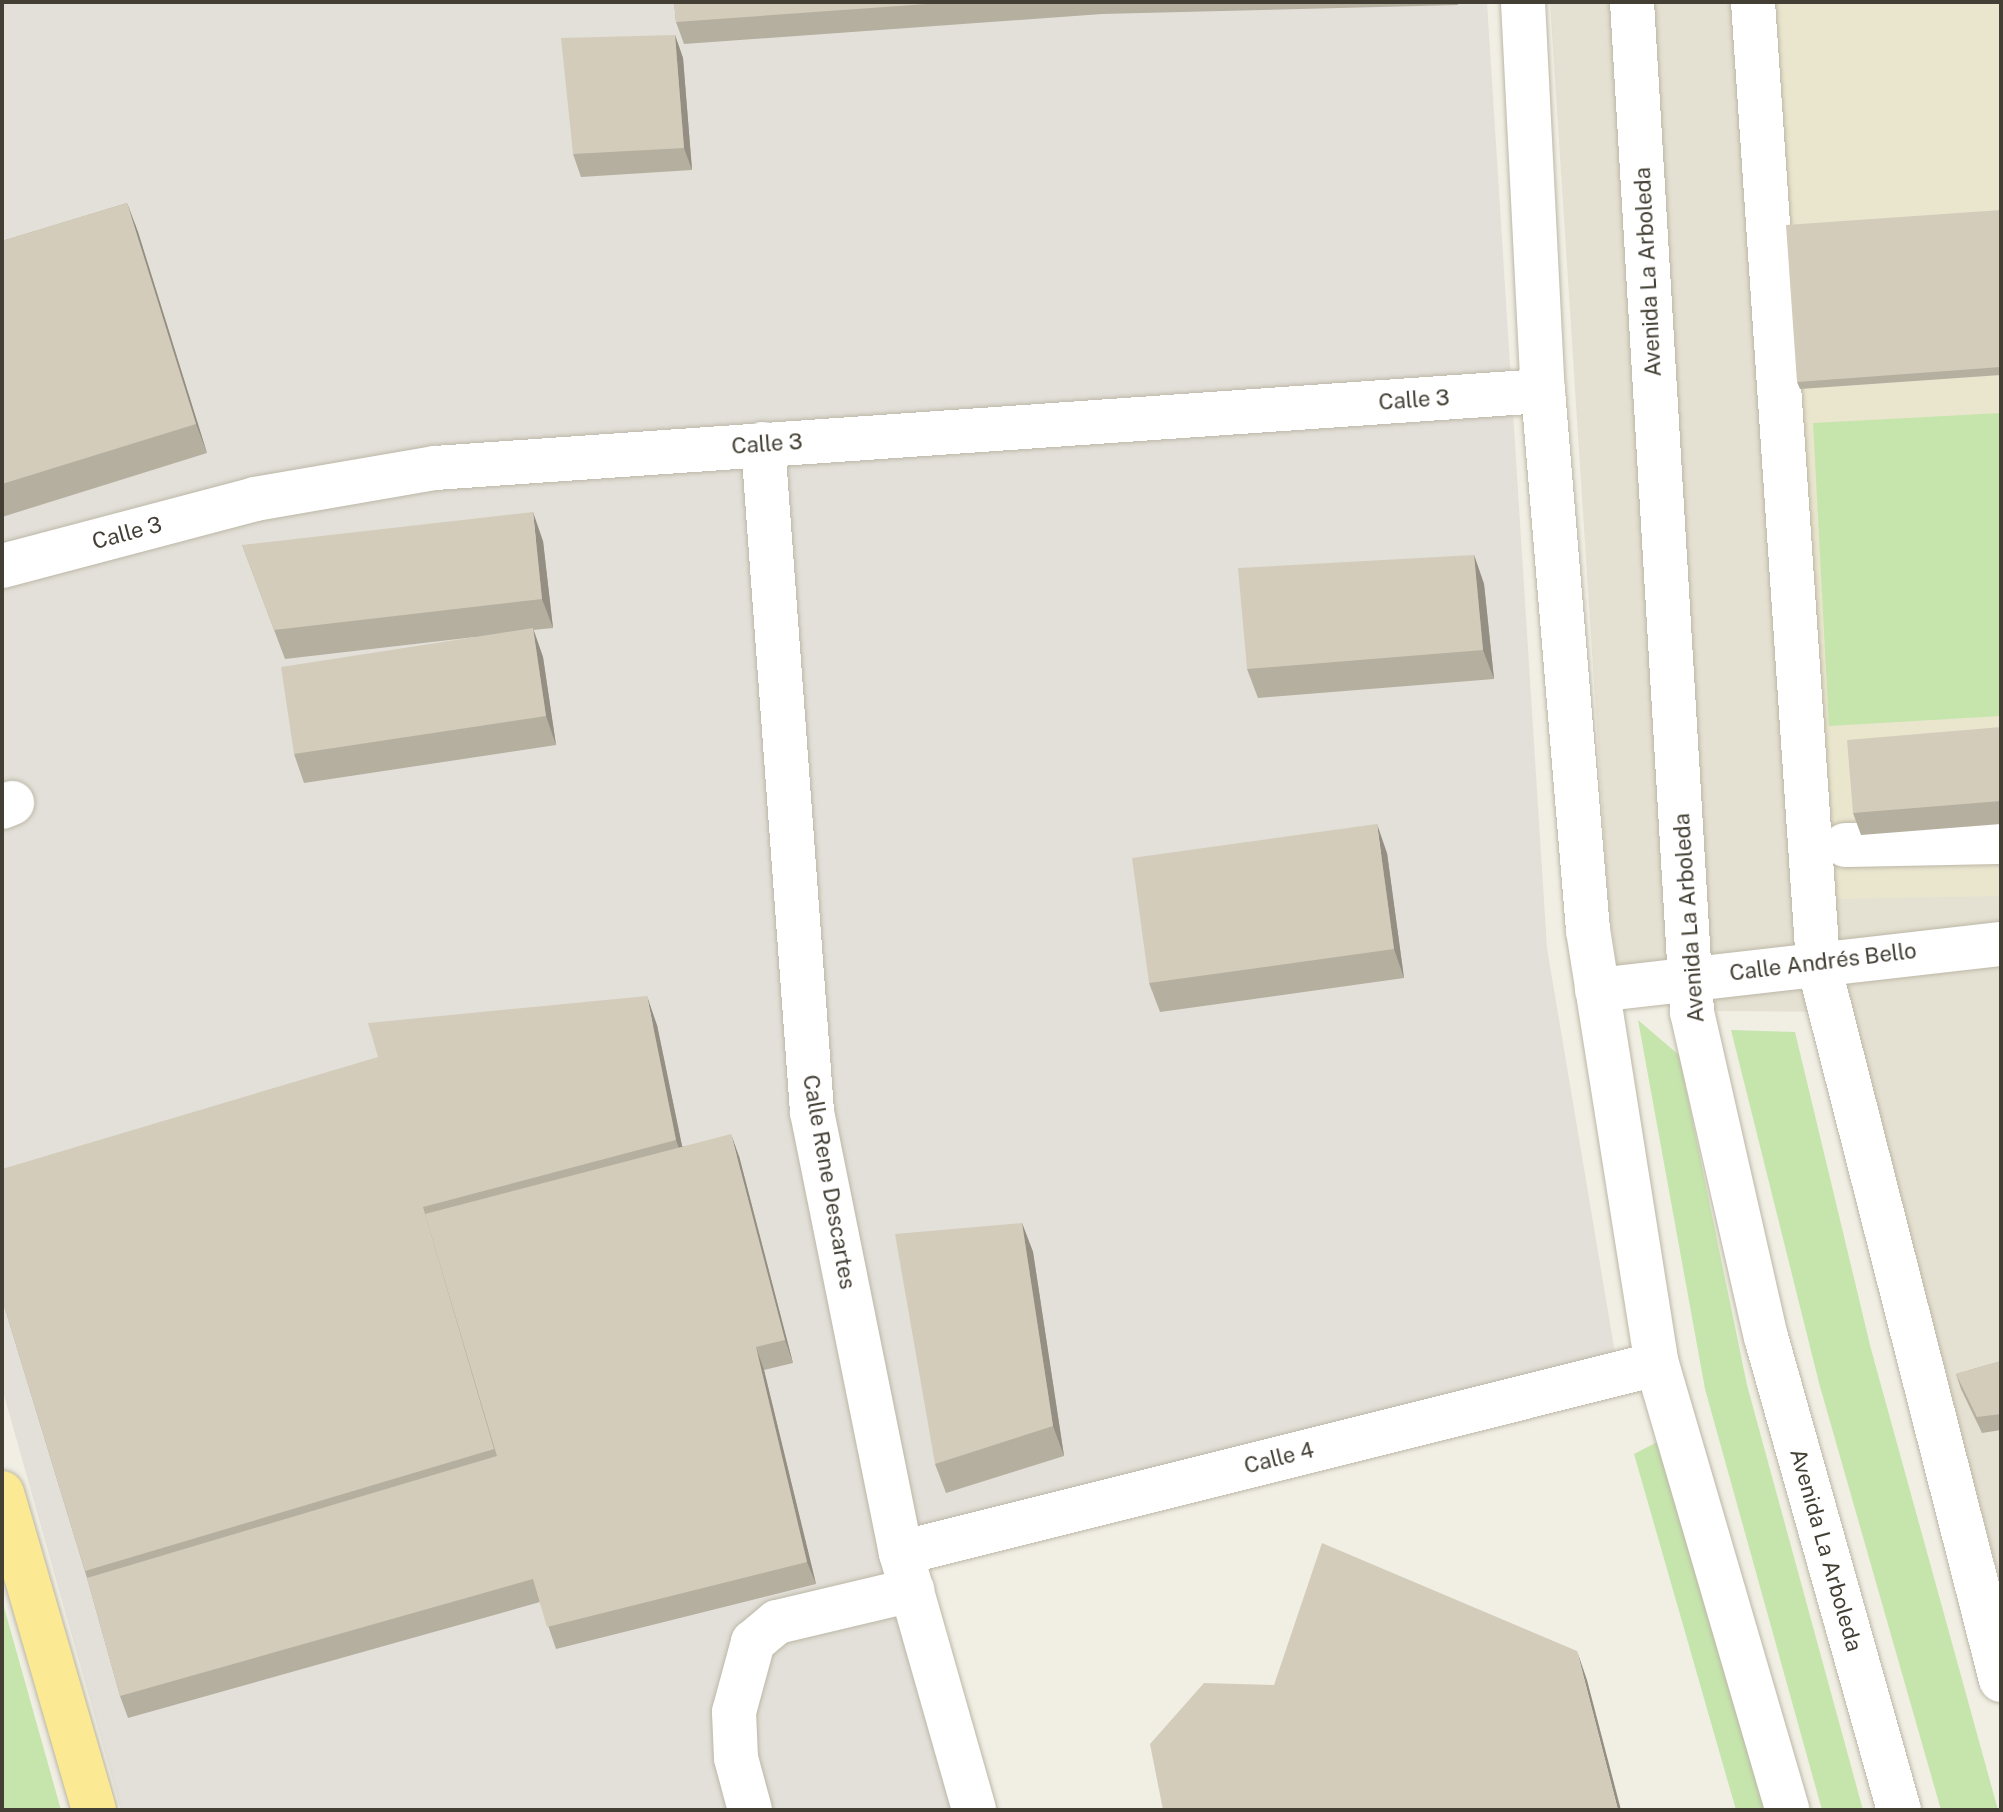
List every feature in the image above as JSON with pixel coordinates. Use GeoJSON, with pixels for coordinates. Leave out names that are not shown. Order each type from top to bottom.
{"type":"FeatureCollection","features":[{"type":"Feature","properties":{"kind":"main road"},"geometry":{"type":"LineString","coordinates":[[2,1493],[94,1810]]}},
{"type":"Feature","properties":{"kind":"street"},"geometry":{"type":"LineString","coordinates":[[1523,2],[1543,391],[1597,990],[1657,1364],[1787,1810]]}},
{"type":"Feature","properties":{"kind":"street","name":"Avenida La Arboleda"},"geometry":{"type":"LineString","coordinates":[[1632,2],[1692,1012],[1766,1337],[1899,1810]]}},
{"type":"Feature","properties":{"kind":"street"},"geometry":{"type":"LineString","coordinates":[[1753,2],[1818,962],[2001,1680]]}},
{"type":"Feature","properties":{"kind":"street","name":"Calle 3"},"geometry":{"type":"LineString","coordinates":[[2,566],[255,499],[435,468],[1543,391]]}},
{"type":"Feature","properties":{"kind":"street","name":"Calle Rene Descartes"},"geometry":{"type":"LineString","coordinates":[[763,444],[812,1112],[906,1572],[974,1810]]}},
{"type":"Feature","properties":{"kind":"street"},"geometry":{"type":"LineString","coordinates":[[1845,845],[2001,842]]}},
{"type":"Feature","properties":{"kind":"street","name":"Calle Andrés Bello"},"geometry":{"type":"LineString","coordinates":[[1597,990],[1818,962],[2001,944]]}},
{"type":"Feature","properties":{"kind":"street","name":"Calle 4"},"geometry":{"type":"LineString","coordinates":[[750,1810],[736,1758],[734,1712],[753,1642],[777,1622],[906,1572],[1657,1364]]}},
{"type":"Feature","properties":{"kind":"shaded area"},"geometry":{"type":"Polygon","coordinates":[[[2,2],[1487,2],[1547,948],[1615,1353],[881,1553],[952,1810],[121,1810],[2,1388],[2,2]]]}},
{"type":"Feature","properties":{"kind":"shaded area"},"geometry":{"type":"Polygon","coordinates":[[[1550,2],[2001,2],[2001,1584],[1846,1012],[1718,1011],[1617,967],[1608,900],[1550,2]]]}},
{"type":"Feature","properties":{"kind":"shaded area"},"geometry":{"type":"Polygon","coordinates":[[[1775,2],[2001,2],[2001,896],[1835,899],[1775,2]]]}},
{"type":"Feature","properties":{"kind":"green space"},"geometry":{"type":"Polygon","coordinates":[[[2001,413],[2001,716],[1829,726],[1813,423],[2001,413]]]}},
{"type":"Feature","properties":{"kind":"green space"},"geometry":{"type":"Polygon","coordinates":[[[1638,1020],[1679,1055],[1747,1385],[1863,1810],[1822,1810],[1705,1389],[1638,1020]]]}},
{"type":"Feature","properties":{"kind":"green space"},"geometry":{"type":"Polygon","coordinates":[[[1731,1030],[1795,1032],[1871,1349],[1998,1810],[1941,1810],[1819,1383],[1731,1030]]]}},
{"type":"Feature","properties":{"kind":"green space"},"geometry":{"type":"Polygon","coordinates":[[[1661,1440],[1768,1810],[1736,1810],[1634,1454],[1661,1440]]]}},
{"type":"Feature","properties":{"kind":"green space"},"geometry":{"type":"Polygon","coordinates":[[[2,1600],[61,1810],[2,1810],[2,1600]]]}},
{"type":"Feature","properties":{"kind":"building"},"geometry":{"type":"Polygon","coordinates":[[[674,2],[955,2],[676,22],[674,2]]]}},
{"type":"Feature","properties":{"kind":"building"},"geometry":{"type":"Polygon","coordinates":[[[675,35],[684,148],[573,154],[561,38],[675,35]]]}},
{"type":"Feature","properties":{"kind":"building"},"geometry":{"type":"Polygon","coordinates":[[[127,203],[196,424],[2,484],[2,241],[127,203]]]}},
{"type":"Feature","properties":{"kind":"building"},"geometry":{"type":"Polygon","coordinates":[[[2001,210],[2001,367],[1797,382],[1786,225],[2001,210]]]}},
{"type":"Feature","properties":{"kind":"building"},"geometry":{"type":"Polygon","coordinates":[[[533,512],[542,599],[274,630],[242,545],[533,512]]]}},
{"type":"Feature","properties":{"kind":"building"},"geometry":{"type":"Polygon","coordinates":[[[1474,555],[1483,650],[1247,669],[1238,568],[1474,555]]]}},
{"type":"Feature","properties":{"kind":"building"},"geometry":{"type":"Polygon","coordinates":[[[533,628],[546,716],[294,754],[281,667],[533,628]]]}},
{"type":"Feature","properties":{"kind":"building"},"geometry":{"type":"Polygon","coordinates":[[[2001,727],[2001,801],[1853,813],[1847,740],[2001,727]]]}},
{"type":"Feature","properties":{"kind":"building"},"geometry":{"type":"Polygon","coordinates":[[[1377,824],[1394,949],[1149,983],[1132,858],[1377,824]]]}},
{"type":"Feature","properties":{"kind":"building"},"geometry":{"type":"Polygon","coordinates":[[[647,996],[676,1140],[423,1207],[494,1449],[85,1571],[2,1299],[2,1169],[378,1057],[368,1023],[647,996]]]}},
{"type":"Feature","properties":{"kind":"building"},"geometry":{"type":"Polygon","coordinates":[[[731,1134],[785,1340],[756,1347],[807,1562],[547,1627],[533,1579],[120,1696],[87,1578],[497,1456],[425,1214],[731,1134]]]}},
{"type":"Feature","properties":{"kind":"building"},"geometry":{"type":"Polygon","coordinates":[[[1022,1223],[1053,1426],[935,1464],[895,1234],[1022,1223]]]}},
{"type":"Feature","properties":{"kind":"building"},"geometry":{"type":"Polygon","coordinates":[[[2001,1361],[2001,1414],[1977,1417],[1956,1374],[2001,1361]]]}},
{"type":"Feature","properties":{"kind":"building"},"geometry":{"type":"Polygon","coordinates":[[[1322,1543],[1577,1651],[1618,1810],[1163,1810],[1150,1744],[1204,1683],[1274,1685],[1322,1543]]]}}]}
